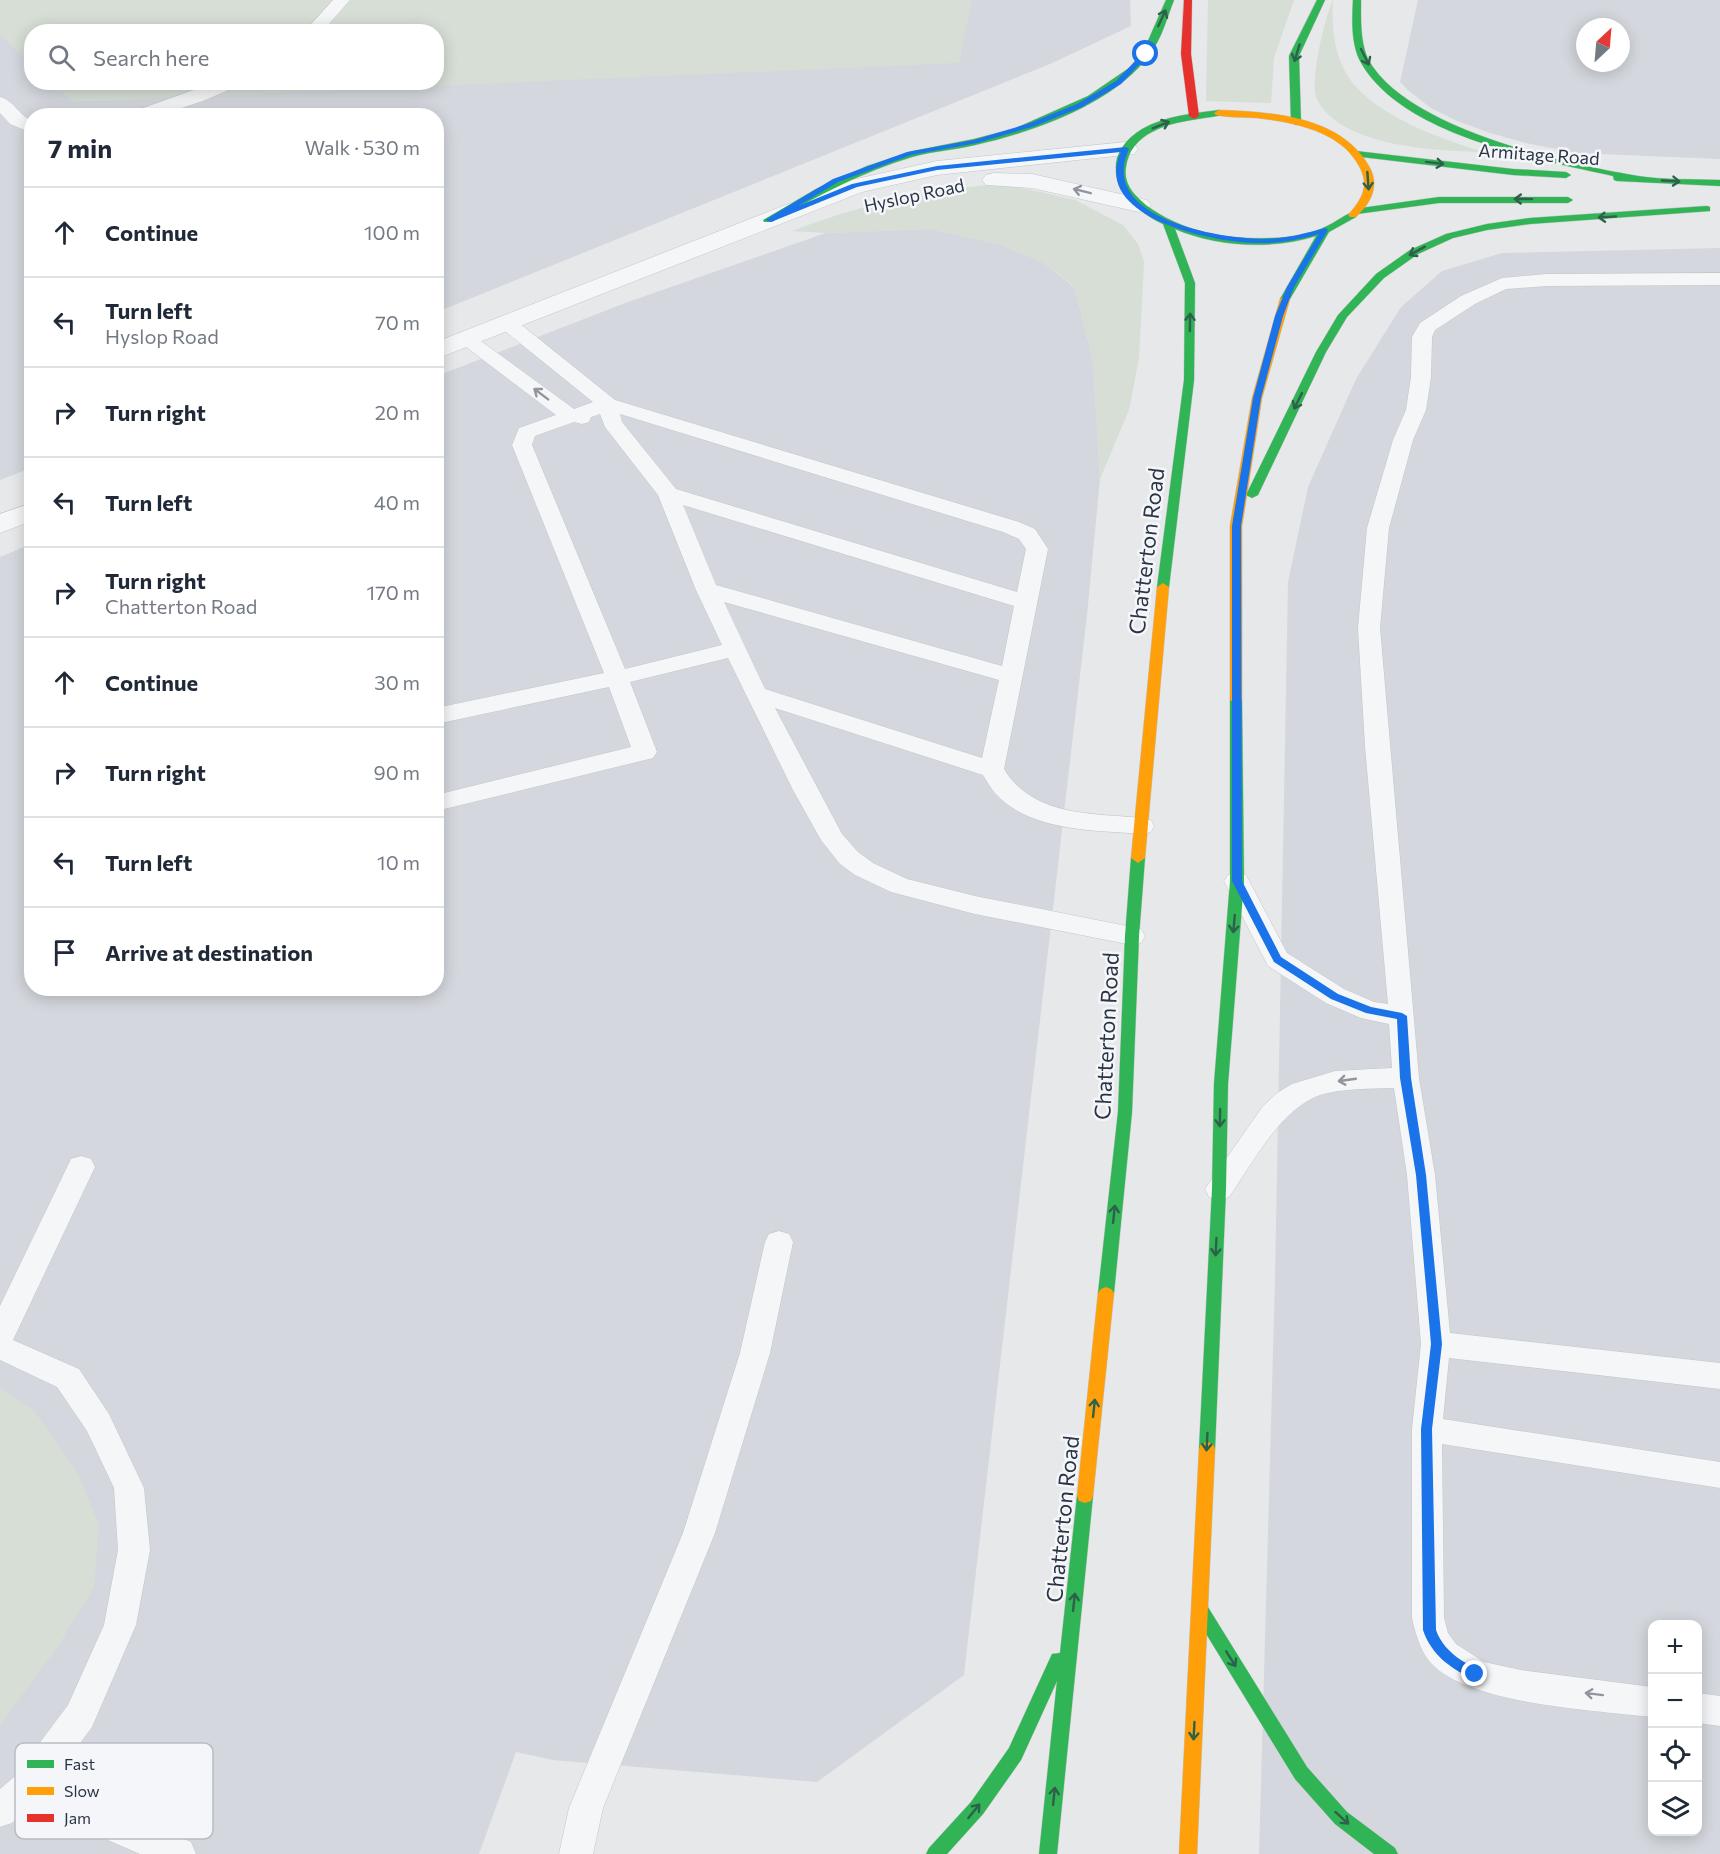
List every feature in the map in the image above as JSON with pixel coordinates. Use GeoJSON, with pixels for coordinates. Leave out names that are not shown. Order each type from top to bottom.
{"type":"FeatureCollection","features":[{"type":"Feature","properties":{"kind":"street"},"geometry":{"type":"LineString","coordinates":[[768,220],[836,181],[909,154],[975,142],[1033,124],[1080,105],[1118,82],[1146,54],[1170,0]]}},
{"type":"Feature","properties":{"kind":"street"},"geometry":{"type":"LineString","coordinates":[[1188,0],[1186,54],[1194,116]]}},
{"type":"Feature","properties":{"kind":"street"},"geometry":{"type":"LineString","coordinates":[[1296,122],[1294,56],[1321,0]]}},
{"type":"Feature","properties":{"kind":"street"},"geometry":{"type":"LineString","coordinates":[[1358,0],[1357,22],[1361,51],[1383,84],[1409,106],[1460,131],[1640,179]]}},
{"type":"Feature","properties":{"kind":"street"},"geometry":{"type":"LineString","coordinates":[[1245,113],[1296,122],[1340,141],[1356,154],[1366,168],[1370,183],[1367,198],[1357,211],[1343,222],[1296,238],[1264,241],[1220,238],[1198,234],[1168,224],[1139,206],[1126,192],[1120,177],[1119,163],[1126,149],[1137,138],[1153,128],[1194,116],[1245,113]]}},
{"type":"Feature","properties":{"kind":"street","name":"Hyslop Road"},"geometry":{"type":"LineString","coordinates":[[444,348],[855,186],[937,168],[1126,149]]}},
{"type":"Feature","properties":{"kind":"street","name":"Armitage Road"},"geometry":{"type":"LineString","coordinates":[[1356,154],[1514,172],[1720,183]]}},
{"type":"Feature","properties":{"kind":"street","name":"Hyslop Road"},"geometry":{"type":"LineString","coordinates":[[692,252],[833,212],[957,184],[1032,180],[1139,206]]}},
{"type":"Feature","properties":{"kind":"street","name":"Armitage Road"},"geometry":{"type":"LineString","coordinates":[[1357,211],[1458,199],[1588,202],[1713,210]]}},
{"type":"Feature","properties":{"kind":"street"},"geometry":{"type":"LineString","coordinates":[[1236,526],[1321,352],[1343,315],[1380,276],[1414,252],[1450,236],[1487,227],[1530,221],[1713,210]]}},
{"type":"Feature","properties":{"kind":"street","name":"Chatterton Road"},"geometry":{"type":"LineString","coordinates":[[1048,1854],[1125,1112],[1132,936],[1143,826],[1158,622],[1189,381],[1190,282],[1168,224]]}},
{"type":"Feature","properties":{"kind":"street"},"geometry":{"type":"LineString","coordinates":[[1188,1854],[1219,1189],[1221,1084],[1237,881],[1236,526],[1257,398],[1279,316],[1290,287],[1325,230]]}},
{"type":"Feature","properties":{"kind":"street"},"geometry":{"type":"LineString","coordinates":[[0,524],[24,514]]}},
{"type":"Feature","properties":{"kind":"street"},"geometry":{"type":"LineString","coordinates":[[1200,1609],[1301,1773],[1341,1818],[1389,1854]]}},
{"type":"Feature","properties":{"kind":"street"},"geometry":{"type":"LineString","coordinates":[[935,1854],[977,1808],[1015,1754],[1071,1628]]}},
{"type":"Feature","properties":{"kind":"lane"},"geometry":{"type":"LineString","coordinates":[[320,24],[342,0]]}},
{"type":"Feature","properties":{"kind":"lane"},"geometry":{"type":"LineString","coordinates":[[163,108],[213,90]]}},
{"type":"Feature","properties":{"kind":"lane"},"geometry":{"type":"LineString","coordinates":[[0,102],[16,120],[24,124]]}},
{"type":"Feature","properties":{"kind":"lane"},"geometry":{"type":"LineString","coordinates":[[1648,1701],[1495,1681],[1456,1664],[1432,1639],[1428,1618],[1427,1429],[1436,1344],[1421,1175],[1406,1078],[1369,628],[1378,528],[1403,440],[1416,410],[1424,331],[1482,292],[1521,281],[1720,279]]}},
{"type":"Feature","properties":{"kind":"lane"},"geometry":{"type":"LineString","coordinates":[[507,323],[610,413],[668,494],[707,590],[756,694],[833,840],[849,858],[864,869],[900,886],[975,905],[1132,936]]}},
{"type":"Feature","properties":{"kind":"lane"},"geometry":{"type":"LineString","coordinates":[[467,339],[569,415]]}},
{"type":"Feature","properties":{"kind":"lane"},"geometry":{"type":"LineString","coordinates":[[444,800],[645,752],[522,445],[526,432],[569,415],[610,413],[1021,531],[1029,536],[1037,549],[993,769],[1005,791],[1019,803],[1036,810],[1075,818],[1143,826]]}},
{"type":"Feature","properties":{"kind":"lane"},"geometry":{"type":"LineString","coordinates":[[668,494],[1026,602]]}},
{"type":"Feature","properties":{"kind":"lane"},"geometry":{"type":"LineString","coordinates":[[707,590],[1010,676]]}},
{"type":"Feature","properties":{"kind":"lane"},"geometry":{"type":"LineString","coordinates":[[444,714],[617,678],[736,649]]}},
{"type":"Feature","properties":{"kind":"lane"},"geometry":{"type":"LineString","coordinates":[[756,694],[993,769]]}},
{"type":"Feature","properties":{"kind":"lane"},"geometry":{"type":"LineString","coordinates":[[1237,881],[1277,959],[1335,996],[1370,1011],[1402,1016]]}},
{"type":"Feature","properties":{"kind":"lane"},"geometry":{"type":"LineString","coordinates":[[1219,1189],[1282,1102],[1319,1084],[1357,1079],[1406,1078]]}},
{"type":"Feature","properties":{"kind":"lane"},"geometry":{"type":"LineString","coordinates":[[0,1337],[81,1167]]}},
{"type":"Feature","properties":{"kind":"lane"},"geometry":{"type":"LineString","coordinates":[[576,1854],[586,1808],[699,1533],[754,1353],[779,1242]]}},
{"type":"Feature","properties":{"kind":"lane"},"geometry":{"type":"LineString","coordinates":[[1436,1344],[1720,1376]]}},
{"type":"Feature","properties":{"kind":"lane"},"geometry":{"type":"LineString","coordinates":[[0,1347],[68,1378],[98,1423],[129,1488],[134,1550],[120,1625],[80,1716],[60,1743]]}},
{"type":"Feature","properties":{"kind":"lane"},"geometry":{"type":"LineString","coordinates":[[1427,1429],[1720,1475]]}},
{"type":"Feature","properties":{"kind":"lane"},"geometry":{"type":"LineString","coordinates":[[1702,1709],[1720,1711]]}},
{"type":"Feature","properties":{"kind":"lane"},"geometry":{"type":"LineString","coordinates":[[0,1811],[15,1798]]}},
{"type":"Feature","properties":{"kind":"lane"},"geometry":{"type":"LineString","coordinates":[[144,1839],[179,1854]]}},
{"type":"Feature","properties":{"kind":"shaded area"},"geometry":{"type":"Polygon","coordinates":[[[0,0],[1130,0],[1131,26],[1050,64],[444,309],[444,108],[24,108],[24,471],[0,480],[0,0]]]}},
{"type":"Feature","properties":{"kind":"shaded area"},"geometry":{"type":"Polygon","coordinates":[[[0,0],[972,0],[959,63],[444,86],[444,24],[24,24],[24,57],[0,35],[0,0]]]}},
{"type":"Feature","properties":{"kind":"shaded area"},"geometry":{"type":"Polygon","coordinates":[[[1208,0],[1294,0],[1274,58],[1271,103],[1206,101],[1208,0]]]}},
{"type":"Feature","properties":{"kind":"shaded area"},"geometry":{"type":"Polygon","coordinates":[[[1333,0],[1336,46],[1343,68],[1356,87],[1382,109],[1415,127],[1483,152],[1441,150],[1392,143],[1368,137],[1346,127],[1329,115],[1317,99],[1315,79],[1322,34],[1333,0]]]}},
{"type":"Feature","properties":{"kind":"shaded area"},"geometry":{"type":"Polygon","coordinates":[[[1418,0],[1720,0],[1720,159],[1576,153],[1526,143],[1457,121],[1431,108],[1400,82],[1418,0]]]}},
{"type":"Feature","properties":{"kind":"shaded area"},"geometry":{"type":"Polygon","coordinates":[[[60,90],[346,90],[74,102],[60,90]]]}},
{"type":"Feature","properties":{"kind":"shaded area"},"geometry":{"type":"Polygon","coordinates":[[[990,185],[1023,188],[1075,200],[1123,225],[1138,244],[1144,262],[1139,358],[1129,410],[1100,479],[1093,360],[1075,287],[1043,262],[999,244],[931,229],[826,233],[792,231],[889,201],[938,191],[990,185]]]}},
{"type":"Feature","properties":{"kind":"shaded area"},"geometry":{"type":"Polygon","coordinates":[[[931,229],[999,244],[1043,262],[1075,288],[1093,360],[1100,479],[1087,615],[964,1675],[817,1782],[553,1760],[516,1752],[479,1854],[0,1854],[0,557],[24,547],[24,996],[444,996],[444,373],[628,302],[826,233],[931,229]]]}},
{"type":"Feature","properties":{"kind":"shaded area"},"geometry":{"type":"Polygon","coordinates":[[[1720,248],[1720,1854],[1259,1854],[1275,1279],[1288,582],[1308,487],[1356,379],[1401,307],[1442,271],[1502,253],[1720,248]]]}},
{"type":"Feature","properties":{"kind":"shaded area"},"geometry":{"type":"Polygon","coordinates":[[[0,1388],[33,1409],[78,1473],[99,1525],[94,1587],[57,1648],[0,1725],[0,1388]]]}},
{"type":"Feature","properties":{"kind":"traffic: fast"},"geometry":{"type":"LineString","coordinates":[[768,220],[853,175],[889,161],[1019,130],[1092,98],[1132,70],[1146,54],[1170,0]]}},
{"type":"Feature","properties":{"kind":"traffic: fast"},"geometry":{"type":"LineString","coordinates":[[1296,122],[1294,56],[1321,0]]}},
{"type":"Feature","properties":{"kind":"traffic: fast"},"geometry":{"type":"LineString","coordinates":[[1357,0],[1358,37],[1364,59],[1383,86],[1412,108],[1447,126],[1487,141],[1639,179]]}},
{"type":"Feature","properties":{"kind":"traffic: fast"},"geometry":{"type":"LineString","coordinates":[[1219,113],[1175,120],[1146,131],[1134,140],[1126,151],[1121,165],[1121,175],[1123,184],[1135,201],[1156,217],[1182,228],[1211,237],[1242,241],[1274,241],[1304,237],[1331,228],[1353,215]]}},
{"type":"Feature","properties":{"kind":"traffic: fast"},"geometry":{"type":"LineString","coordinates":[[1356,154],[1513,172],[1566,175]]}},
{"type":"Feature","properties":{"kind":"traffic: fast"},"geometry":{"type":"LineString","coordinates":[[1617,178],[1720,183]]}},
{"type":"Feature","properties":{"kind":"traffic: fast"},"geometry":{"type":"LineString","coordinates":[[1357,211],[1439,200],[1568,200]]}},
{"type":"Feature","properties":{"kind":"traffic: fast"},"geometry":{"type":"LineString","coordinates":[[1252,495],[1321,352],[1343,315],[1380,276],[1414,252],[1450,236],[1487,227],[1530,221],[1707,209]]}},
{"type":"Feature","properties":{"kind":"traffic: fast"},"geometry":{"type":"LineString","coordinates":[[1163,587],[1189,380],[1190,283],[1168,224]]}},
{"type":"Feature","properties":{"kind":"traffic: fast"},"geometry":{"type":"LineString","coordinates":[[1285,299],[1325,230]]}},
{"type":"Feature","properties":{"kind":"traffic: fast"},"geometry":{"type":"LineString","coordinates":[[1207,1449],[1219,1189],[1221,1084],[1237,881],[1236,700]]}},
{"type":"Feature","properties":{"kind":"traffic: fast"},"geometry":{"type":"LineString","coordinates":[[1106,1293],[1125,1112],[1132,936],[1138,858]]}},
{"type":"Feature","properties":{"kind":"traffic: fast"},"geometry":{"type":"LineString","coordinates":[[1048,1854],[1085,1496]]}},
{"type":"Feature","properties":{"kind":"traffic: fast"},"geometry":{"type":"LineString","coordinates":[[1200,1609],[1301,1773],[1341,1818],[1389,1854]]}},
{"type":"Feature","properties":{"kind":"traffic: fast"},"geometry":{"type":"LineString","coordinates":[[935,1854],[977,1808],[1015,1754],[1058,1660]]}},
{"type":"Feature","properties":{"kind":"traffic: slow"},"geometry":{"type":"LineString","coordinates":[[1219,113],[1259,116],[1304,124],[1344,142],[1359,156],[1369,180],[1367,196],[1353,215]]}},
{"type":"Feature","properties":{"kind":"traffic: slow"},"geometry":{"type":"LineString","coordinates":[[1236,700],[1236,526],[1257,398],[1285,299]]}},
{"type":"Feature","properties":{"kind":"traffic: slow"},"geometry":{"type":"LineString","coordinates":[[1138,858],[1163,587]]}},
{"type":"Feature","properties":{"kind":"traffic: slow"},"geometry":{"type":"LineString","coordinates":[[1085,1496],[1106,1293]]}},
{"type":"Feature","properties":{"kind":"traffic: slow"},"geometry":{"type":"LineString","coordinates":[[1188,1854],[1207,1449]]}},
{"type":"Feature","properties":{"kind":"traffic: jam"},"geometry":{"type":"LineString","coordinates":[[1188,0],[1186,54],[1194,116]]}},
{"type":"Feature","properties":{"kind":"route"},"geometry":{"type":"LineString","coordinates":[[1146,54],[1118,82],[1080,105],[1033,124],[975,142],[909,154],[836,181],[768,220],[855,186],[937,168],[1126,149],[1119,163],[1120,177],[1126,192],[1139,206],[1168,224],[1198,234],[1230,240],[1264,241],[1296,238],[1325,230],[1290,287],[1279,316],[1257,398],[1236,526],[1237,881],[1277,959],[1309,982],[1335,996],[1370,1011],[1402,1016],[1406,1078],[1421,1175],[1436,1344],[1427,1429],[1428,1618],[1432,1639],[1441,1650],[1456,1664],[1475,1674]]}}]}
